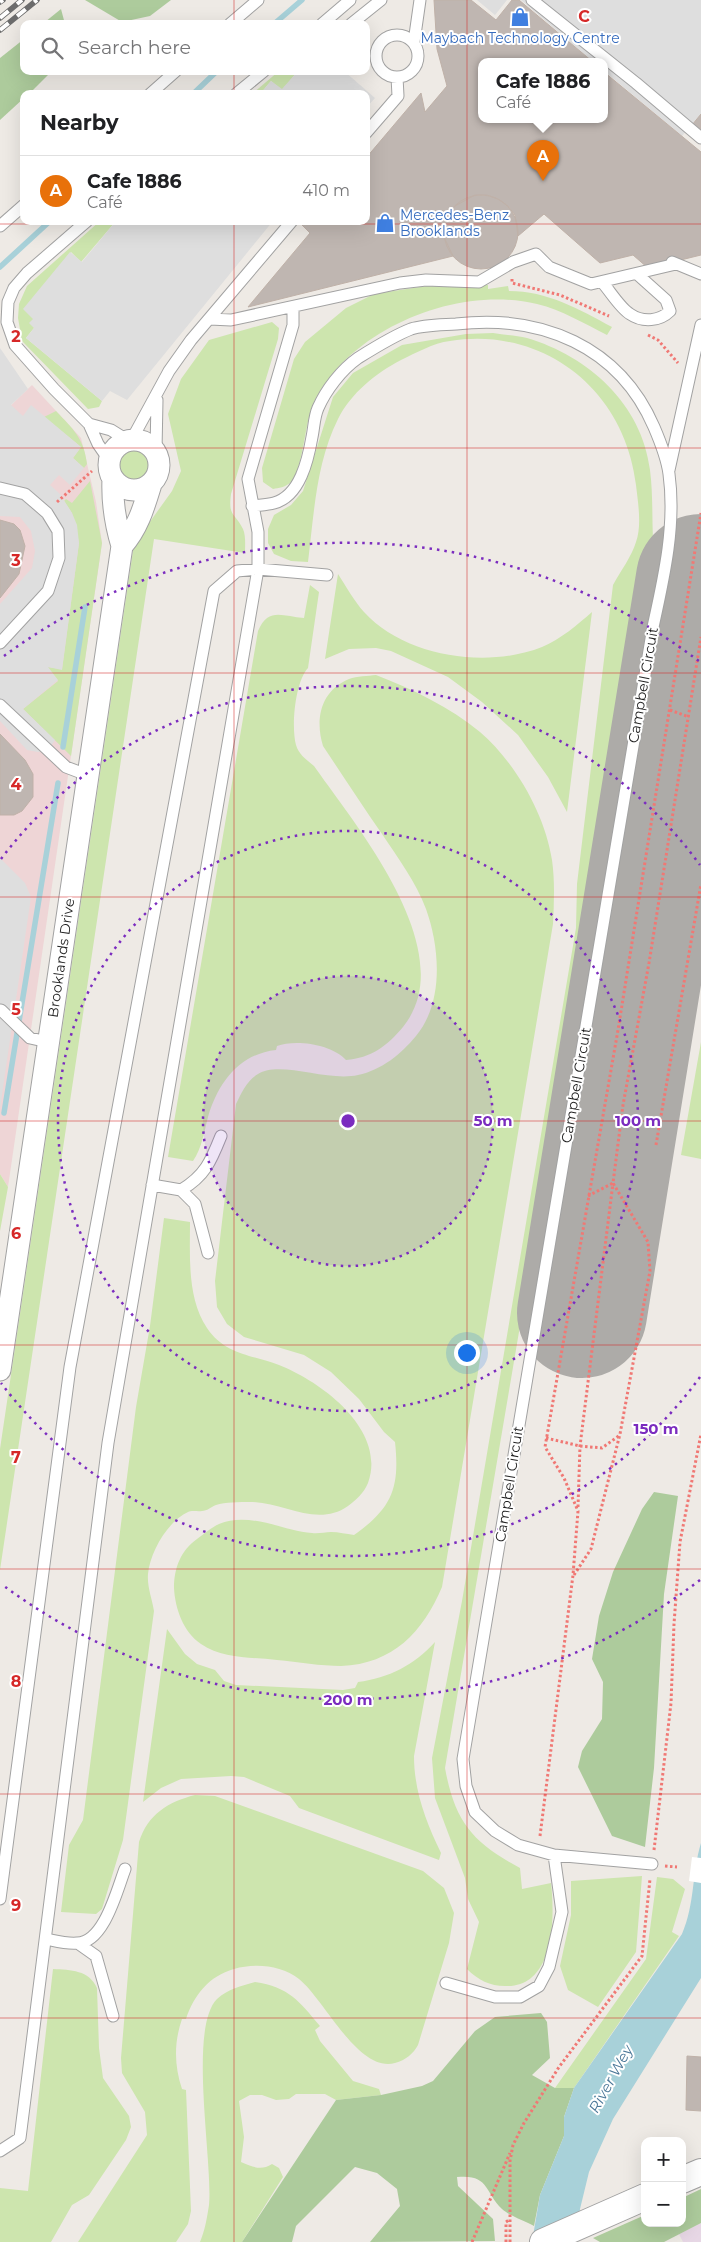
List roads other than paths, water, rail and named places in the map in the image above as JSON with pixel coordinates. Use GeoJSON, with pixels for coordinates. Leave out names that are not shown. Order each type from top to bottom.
{"type":"FeatureCollection","features":[{"type":"Feature","properties":{"kind":"street"},"geometry":{"type":"LineString","coordinates":[[129,440],[150,444],[156,451],[160,469],[151,484],[135,490],[126,489],[105,470],[115,447],[129,440]]}},
{"type":"Feature","properties":{"kind":"street","name":"Brooklands Drive"},"geometry":{"type":"LineString","coordinates":[[0,1370],[39,1040],[87,775],[122,546],[116,528],[105,470]]}},
{"type":"Feature","properties":{"kind":"street","name":"Brooklands Drive"},"geometry":{"type":"LineString","coordinates":[[122,546],[133,533],[151,484]]}},
{"type":"Feature","properties":{"kind":"street"},"geometry":{"type":"LineString","coordinates":[[686,2178],[701,2172]]}},
{"type":"Feature","properties":{"kind":"street"},"geometry":{"type":"LineString","coordinates":[[543,2242],[641,2199]]}},
{"type":"Feature","properties":{"kind":"lane"},"geometry":{"type":"LineString","coordinates":[[235,20],[258,0]]}},
{"type":"Feature","properties":{"kind":"lane"},"geometry":{"type":"LineString","coordinates":[[328,20],[350,0]]}},
{"type":"Feature","properties":{"kind":"lane"},"geometry":{"type":"LineString","coordinates":[[356,20],[381,0]]}},
{"type":"Feature","properties":{"kind":"lane"},"geometry":{"type":"LineString","coordinates":[[414,42],[402,35],[388,36],[371,52],[379,67],[390,76],[397,77],[410,73],[418,61],[419,54],[414,42],[420,0]]}},
{"type":"Feature","properties":{"kind":"lane"},"geometry":{"type":"LineString","coordinates":[[532,0],[605,58]]}},
{"type":"Feature","properties":{"kind":"lane"},"geometry":{"type":"LineString","coordinates":[[608,61],[701,138]]}},
{"type":"Feature","properties":{"kind":"lane"},"geometry":{"type":"LineString","coordinates":[[155,90],[171,75]]}},
{"type":"Feature","properties":{"kind":"lane"},"geometry":{"type":"LineString","coordinates":[[241,90],[259,75]]}},
{"type":"Feature","properties":{"kind":"lane"},"geometry":{"type":"LineString","coordinates":[[370,128],[398,96],[397,77]]}},
{"type":"Feature","properties":{"kind":"lane"},"geometry":{"type":"LineString","coordinates":[[0,226],[20,208]]}},
{"type":"Feature","properties":{"kind":"lane"},"geometry":{"type":"LineString","coordinates":[[82,225],[27,273],[14,288],[8,302],[3,325],[15,345],[54,389],[89,424],[98,444],[105,470]]}},
{"type":"Feature","properties":{"kind":"lane"},"geometry":{"type":"LineString","coordinates":[[89,424],[111,430],[129,440],[157,396],[169,371],[191,340],[289,225]]}},
{"type":"Feature","properties":{"kind":"lane"},"geometry":{"type":"LineString","coordinates":[[210,319],[231,320],[426,280],[479,282],[508,265],[536,254],[549,267],[591,284],[674,263],[701,274]]}},
{"type":"Feature","properties":{"kind":"lane"},"geometry":{"type":"LineString","coordinates":[[602,282],[630,315],[650,320],[662,318],[670,311],[666,300],[636,274]]}},
{"type":"Feature","properties":{"kind":"lane"},"geometry":{"type":"LineString","coordinates":[[0,2151],[20,2138],[108,1443],[258,569],[258,532],[248,479],[294,325],[293,306]]}},
{"type":"Feature","properties":{"kind":"lane","name":"Campbell Circuit"},"geometry":{"type":"LineString","coordinates":[[252,506],[276,502],[292,491],[302,474],[309,453],[318,409],[330,386],[356,359],[412,329],[489,321],[520,324],[573,341],[603,358],[626,379],[646,408],[660,439],[669,472],[672,509],[665,570],[653,627],[463,1759],[466,1786],[476,1812],[496,1831],[518,1845],[554,1855],[652,1864]]}},
{"type":"Feature","properties":{"kind":"lane"},"geometry":{"type":"LineString","coordinates":[[669,472],[701,325]]}},
{"type":"Feature","properties":{"kind":"lane"},"geometry":{"type":"LineString","coordinates":[[156,451],[157,396]]}},
{"type":"Feature","properties":{"kind":"lane"},"geometry":{"type":"LineString","coordinates":[[0,488],[26,494],[47,514],[58,530],[59,549],[59,558],[48,592],[0,643]]}},
{"type":"Feature","properties":{"kind":"lane"},"geometry":{"type":"LineString","coordinates":[[0,1899],[70,1368],[214,591],[236,571],[258,569],[327,575]]}},
{"type":"Feature","properties":{"kind":"lane"},"geometry":{"type":"LineString","coordinates":[[0,705],[66,767],[87,775]]}},
{"type":"Feature","properties":{"kind":"lane"},"geometry":{"type":"LineString","coordinates":[[1,1010],[39,1040]]}},
{"type":"Feature","properties":{"kind":"lane"},"geometry":{"type":"LineString","coordinates":[[181,1190],[195,1182],[210,1162],[221,1136]]}},
{"type":"Feature","properties":{"kind":"lane"},"geometry":{"type":"LineString","coordinates":[[152,1185],[181,1190],[195,1204],[208,1253]]}},
{"type":"Feature","properties":{"kind":"lane"},"geometry":{"type":"LineString","coordinates":[[446,1983],[495,1997],[520,1997],[540,1986],[549,1967],[562,1912],[554,1855]]}},
{"type":"Feature","properties":{"kind":"lane"},"geometry":{"type":"LineString","coordinates":[[79,1944],[95,1936],[108,1914],[125,1869]]}},
{"type":"Feature","properties":{"kind":"lane"},"geometry":{"type":"LineString","coordinates":[[46,1940],[79,1944],[96,1956],[103,1972],[113,2016]]}},
{"type":"Feature","properties":{"kind":"water","name":"River Wey"},"geometry":{"type":"Polygon","coordinates":[[[701,1843],[701,1978],[613,2119],[589,2172],[580,2209],[576,2242],[532,2242],[540,2195],[564,2136],[564,2117],[574,2088],[682,1934],[689,1911],[701,1843]]]}},
{"type":"Feature","properties":{"kind":"waterway"},"geometry":{"type":"LineString","coordinates":[[279,20],[302,0]]}},
{"type":"Feature","properties":{"kind":"waterway"},"geometry":{"type":"LineString","coordinates":[[197,90],[213,75]]}},
{"type":"Feature","properties":{"kind":"waterway"},"geometry":{"type":"LineString","coordinates":[[0,267],[46,225]]}},
{"type":"Feature","properties":{"kind":"waterway"},"geometry":{"type":"LineString","coordinates":[[63,747],[85,607]]}},
{"type":"Feature","properties":{"kind":"waterway"},"geometry":{"type":"LineString","coordinates":[[4,1113],[58,783]]}},
{"type":"Feature","properties":{"kind":"railway"},"geometry":{"type":"LineString","coordinates":[[0,18],[22,0]]}},
{"type":"Feature","properties":{"kind":"railway"},"geometry":{"type":"LineString","coordinates":[[0,30],[37,0]]}},
{"type":"Feature","properties":{"kind":"place","name":"Maybach Technology Centre"},"geometry":{"type":"Point","coordinates":[520,17]}},
{"type":"Feature","properties":{"kind":"place","name":"Cafe 1886"},"geometry":{"type":"Point","coordinates":[543,181]}},
{"type":"Feature","properties":{"kind":"place","name":"Mercedes-Benz Brooklands"},"geometry":{"type":"Point","coordinates":[385,223]}}]}
